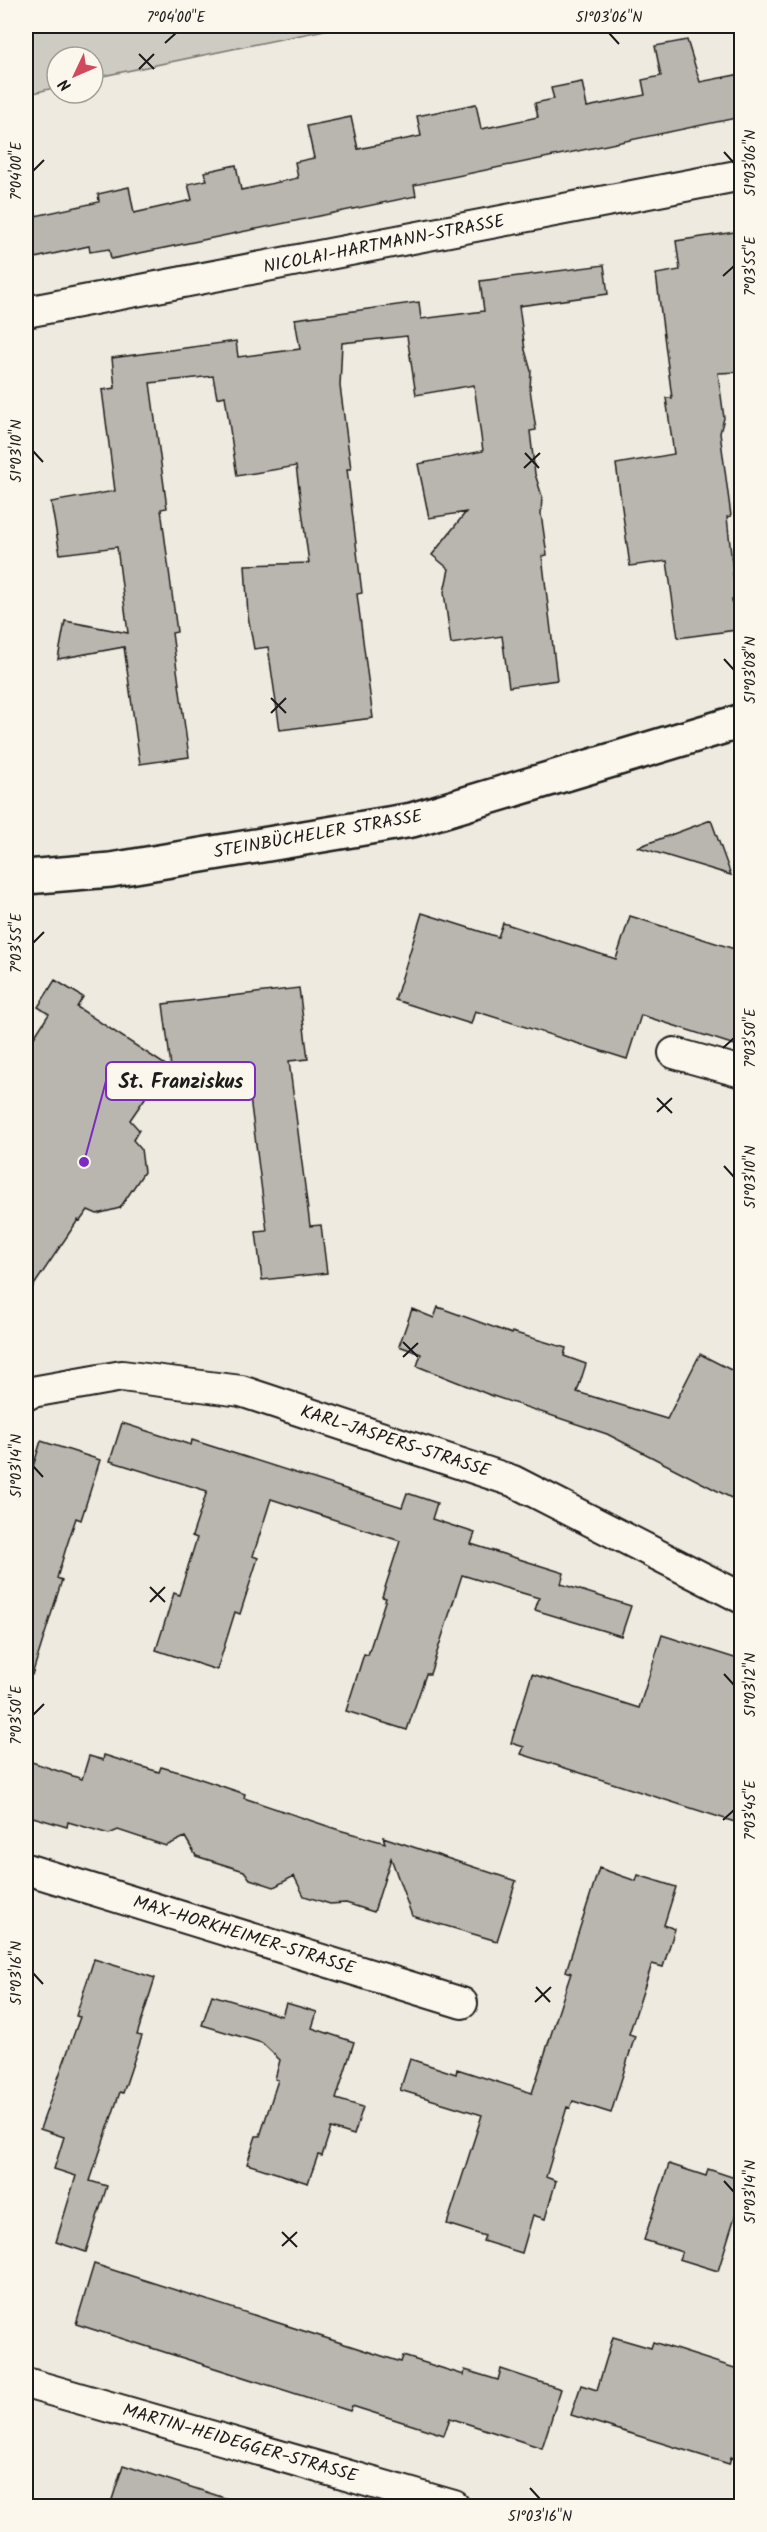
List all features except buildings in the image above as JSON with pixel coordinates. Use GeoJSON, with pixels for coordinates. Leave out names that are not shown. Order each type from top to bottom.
{"type":"FeatureCollection","features":[{"type":"Feature","properties":{"kind":"street","name":"NICOLAI-HARTMANN-STRASSE"},"geometry":{"type":"LineString","coordinates":[[26,312],[741,175]]}},
{"type":"Feature","properties":{"kind":"street","name":"STEINBÜCHELER STRASSE"},"geometry":{"type":"LineString","coordinates":[[26,877],[111,870],[412,820],[741,721]]}},
{"type":"Feature","properties":{"kind":"street"},"geometry":{"type":"LineString","coordinates":[[674,1053],[741,1072]]}},
{"type":"Feature","properties":{"kind":"street","name":"KARL-JASPERS-STRASSE"},"geometry":{"type":"LineString","coordinates":[[26,1395],[122,1376],[241,1391],[513,1481],[741,1598]]}},
{"type":"Feature","properties":{"kind":"street","name":"MAX-HORKHEIMER-STRASSE"},"geometry":{"type":"LineString","coordinates":[[26,1869],[462,2003]]}},
{"type":"Feature","properties":{"kind":"street","name":"MARTIN-HEIDEGGER-STRASSE"},"geometry":{"type":"LineString","coordinates":[[26,2383],[454,2506]]}},
{"type":"Feature","properties":{"kind":"shaded area"},"geometry":{"type":"Polygon","coordinates":[[[26,26],[344,26],[105,76],[105,45],[45,45],[45,90],[26,95],[26,26]]]}},
{"type":"Feature","properties":{"kind":"place","name":"St. Franziskus"},"geometry":{"type":"Point","coordinates":[84,1162]}}]}
